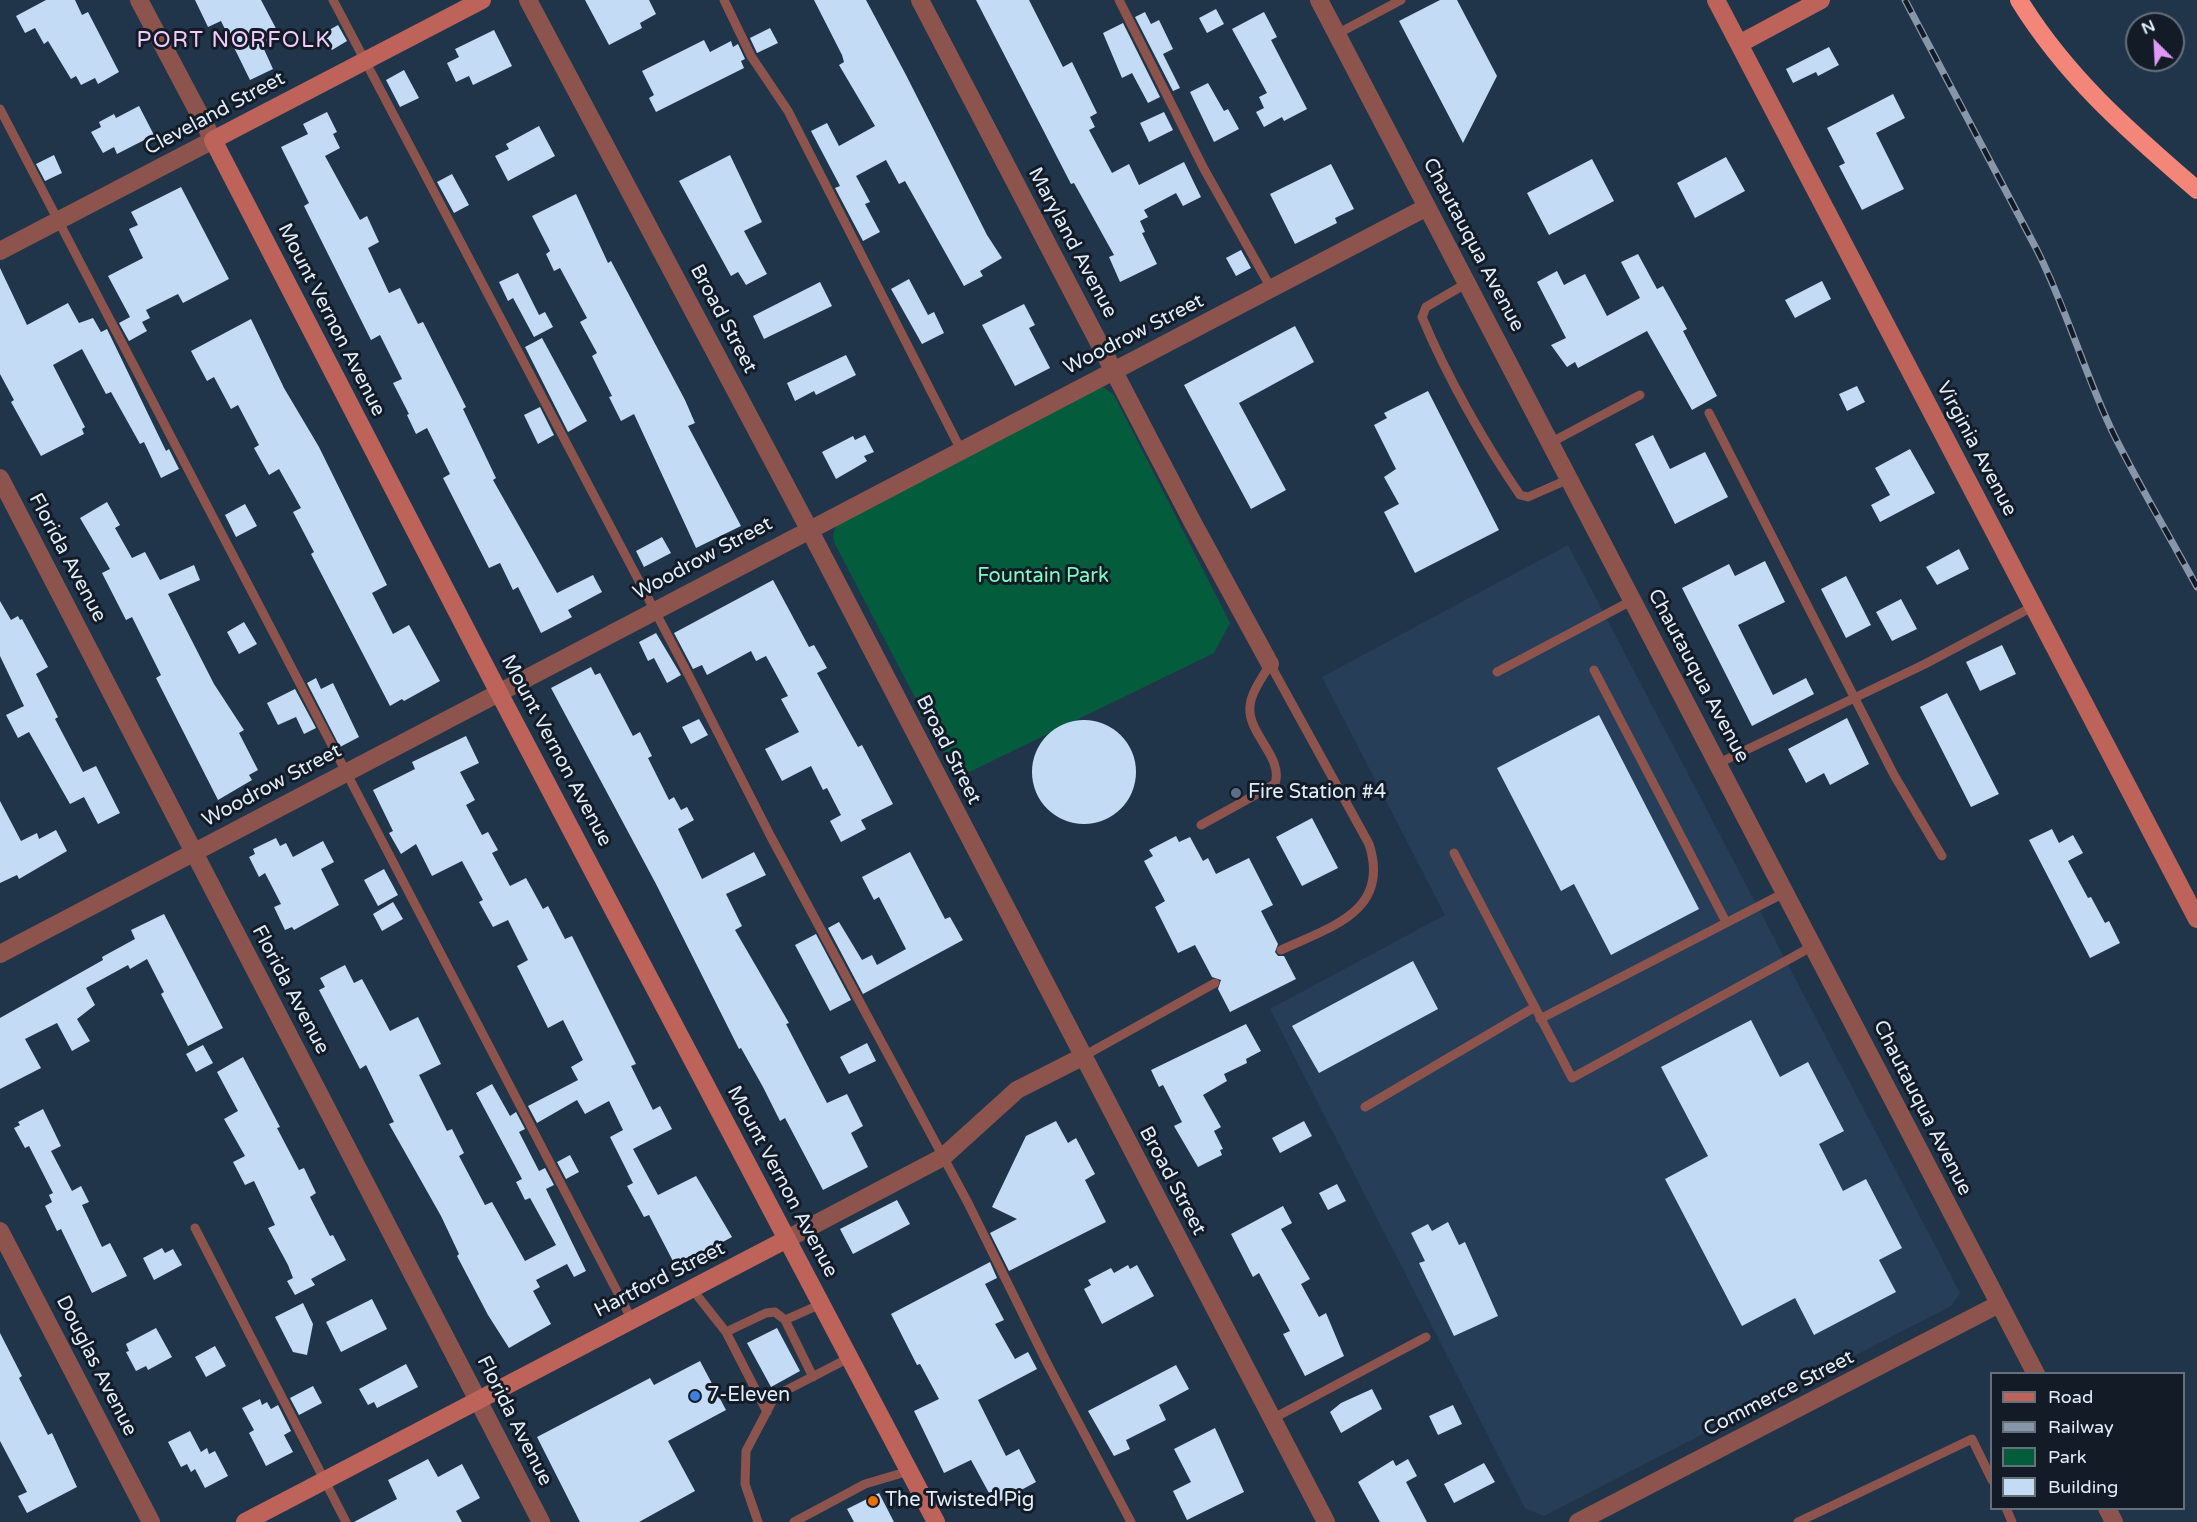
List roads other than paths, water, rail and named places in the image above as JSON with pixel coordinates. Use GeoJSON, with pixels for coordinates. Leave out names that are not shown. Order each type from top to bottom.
{"type":"FeatureCollection","features":[{"type":"Feature","properties":{"kind":"highway"},"geometry":{"type":"LineString","coordinates":[[2019,0],[2040,34],[2070,72],[2114,118],[2197,190]]}},
{"type":"Feature","properties":{"kind":"street","name":"Mount Vernon Avenue"},"geometry":{"type":"LineString","coordinates":[[139,0],[498,691],[936,1522]]}},
{"type":"Feature","properties":{"kind":"street","name":"Cleveland Street"},"geometry":{"type":"LineString","coordinates":[[0,251],[482,0]]}},
{"type":"Feature","properties":{"kind":"street","name":"Broad Street"},"geometry":{"type":"LineString","coordinates":[[528,0],[809,530],[1326,1522]]}},
{"type":"Feature","properties":{"kind":"street","name":"Maryland Avenue"},"geometry":{"type":"LineString","coordinates":[[920,0],[1270,664]]}},
{"type":"Feature","properties":{"kind":"street","name":"Chautauqua Avenue"},"geometry":{"type":"LineString","coordinates":[[1319,0],[2035,1372]]}},
{"type":"Feature","properties":{"kind":"street","name":"Virginia Avenue"},"geometry":{"type":"LineString","coordinates":[[1716,0],[2197,919]]}},
{"type":"Feature","properties":{"kind":"street"},"geometry":{"type":"LineString","coordinates":[[1739,44],[1821,0]]}},
{"type":"Feature","properties":{"kind":"street","name":"Woodrow Street"},"geometry":{"type":"LineString","coordinates":[[0,954],[194,854],[498,691],[1427,207]]}},
{"type":"Feature","properties":{"kind":"street","name":"Florida Avenue"},"geometry":{"type":"LineString","coordinates":[[0,478],[541,1522]]}},
{"type":"Feature","properties":{"kind":"street","name":"Hartford Street"},"geometry":{"type":"LineString","coordinates":[[245,1522],[943,1157],[1017,1090],[1082,1057]]}},
{"type":"Feature","properties":{"kind":"street","name":"Douglas Avenue"},"geometry":{"type":"LineString","coordinates":[[0,1231],[151,1522]]}},
{"type":"Feature","properties":{"kind":"street","name":"Commerce Street"},"geometry":{"type":"LineString","coordinates":[[1578,1522],[1999,1304]]}},
{"type":"Feature","properties":{"kind":"lane"},"geometry":{"type":"LineString","coordinates":[[333,0],[655,610],[782,858],[943,1157],[1131,1522]]}},
{"type":"Feature","properties":{"kind":"lane"},"geometry":{"type":"LineString","coordinates":[[724,0],[751,56],[788,111],[961,450]]}},
{"type":"Feature","properties":{"kind":"lane"},"geometry":{"type":"LineString","coordinates":[[1119,0],[1204,169],[1271,288]]}},
{"type":"Feature","properties":{"kind":"lane"},"geometry":{"type":"LineString","coordinates":[[1337,34],[1401,0]]}},
{"type":"Feature","properties":{"kind":"lane"},"geometry":{"type":"LineString","coordinates":[[0,109],[632,1320]]}},
{"type":"Feature","properties":{"kind":"lane"},"geometry":{"type":"LineString","coordinates":[[1467,283],[1426,307],[1422,317],[1434,347],[1520,495],[1528,497],[1569,479]]}},
{"type":"Feature","properties":{"kind":"lane"},"geometry":{"type":"LineString","coordinates":[[1550,443],[1640,395]]}},
{"type":"Feature","properties":{"kind":"lane"},"geometry":{"type":"LineString","coordinates":[[1709,413],[1894,775],[1942,856]]}},
{"type":"Feature","properties":{"kind":"lane"},"geometry":{"type":"LineString","coordinates":[[1497,672],[1633,600]]}},
{"type":"Feature","properties":{"kind":"lane"},"geometry":{"type":"LineString","coordinates":[[1719,763],[1854,698],[2034,606]]}},
{"type":"Feature","properties":{"kind":"lane"},"geometry":{"type":"LineString","coordinates":[[1201,825],[1275,784],[1278,777],[1250,715],[1253,695],[1270,664]]}},
{"type":"Feature","properties":{"kind":"lane"},"geometry":{"type":"LineString","coordinates":[[1270,664],[1364,834],[1375,862],[1374,882],[1367,899],[1354,913],[1343,921],[1281,950]]}},
{"type":"Feature","properties":{"kind":"lane"},"geometry":{"type":"LineString","coordinates":[[1594,670],[1726,922]]}},
{"type":"Feature","properties":{"kind":"lane"},"geometry":{"type":"LineString","coordinates":[[1454,853],[1572,1078],[1813,945]]}},
{"type":"Feature","properties":{"kind":"lane"},"geometry":{"type":"LineString","coordinates":[[1540,1019],[1786,892]]}},
{"type":"Feature","properties":{"kind":"lane"},"geometry":{"type":"LineString","coordinates":[[1082,1057],[1215,983]]}},
{"type":"Feature","properties":{"kind":"lane"},"geometry":{"type":"LineString","coordinates":[[1365,1107],[1534,1007]]}},
{"type":"Feature","properties":{"kind":"lane"},"geometry":{"type":"LineString","coordinates":[[195,1228],[346,1522]]}},
{"type":"Feature","properties":{"kind":"lane"},"geometry":{"type":"LineString","coordinates":[[692,1289],[726,1332],[767,1412]]}},
{"type":"Feature","properties":{"kind":"lane"},"geometry":{"type":"LineString","coordinates":[[785,1320],[820,1304]]}},
{"type":"Feature","properties":{"kind":"lane"},"geometry":{"type":"LineString","coordinates":[[726,1332],[766,1313],[775,1312],[785,1320],[813,1377]]}},
{"type":"Feature","properties":{"kind":"lane"},"geometry":{"type":"LineString","coordinates":[[1272,1419],[1426,1337]]}},
{"type":"Feature","properties":{"kind":"lane"},"geometry":{"type":"LineString","coordinates":[[758,1522],[746,1484],[746,1451],[775,1396],[849,1358]]}},
{"type":"Feature","properties":{"kind":"lane"},"geometry":{"type":"LineString","coordinates":[[1798,1522],[1972,1439],[1990,1476]]}},
{"type":"Feature","properties":{"kind":"lane"},"geometry":{"type":"LineString","coordinates":[[794,1522],[865,1484],[909,1471]]}},
{"type":"Feature","properties":{"kind":"railway"},"geometry":{"type":"LineString","coordinates":[[1905,0],[2037,250],[2114,435],[2197,587]]}},
{"type":"Feature","properties":{"kind":"place","name":"Fire Station #4"},"geometry":{"type":"Point","coordinates":[1236,793]}},
{"type":"Feature","properties":{"kind":"place","name":"7-Eleven"},"geometry":{"type":"Point","coordinates":[695,1396]}},
{"type":"Feature","properties":{"kind":"place","name":"The Twisted Pig"},"geometry":{"type":"Point","coordinates":[873,1501]}},
{"type":"Feature","properties":{"kind":"district","name":"PORT NORFOLK"},"geometry":{"type":"Point","coordinates":[234,41]}},
{"type":"Feature","properties":{"kind":"park label","name":"Fountain Park"},"geometry":{"type":"Point","coordinates":[1043,577]}}]}
